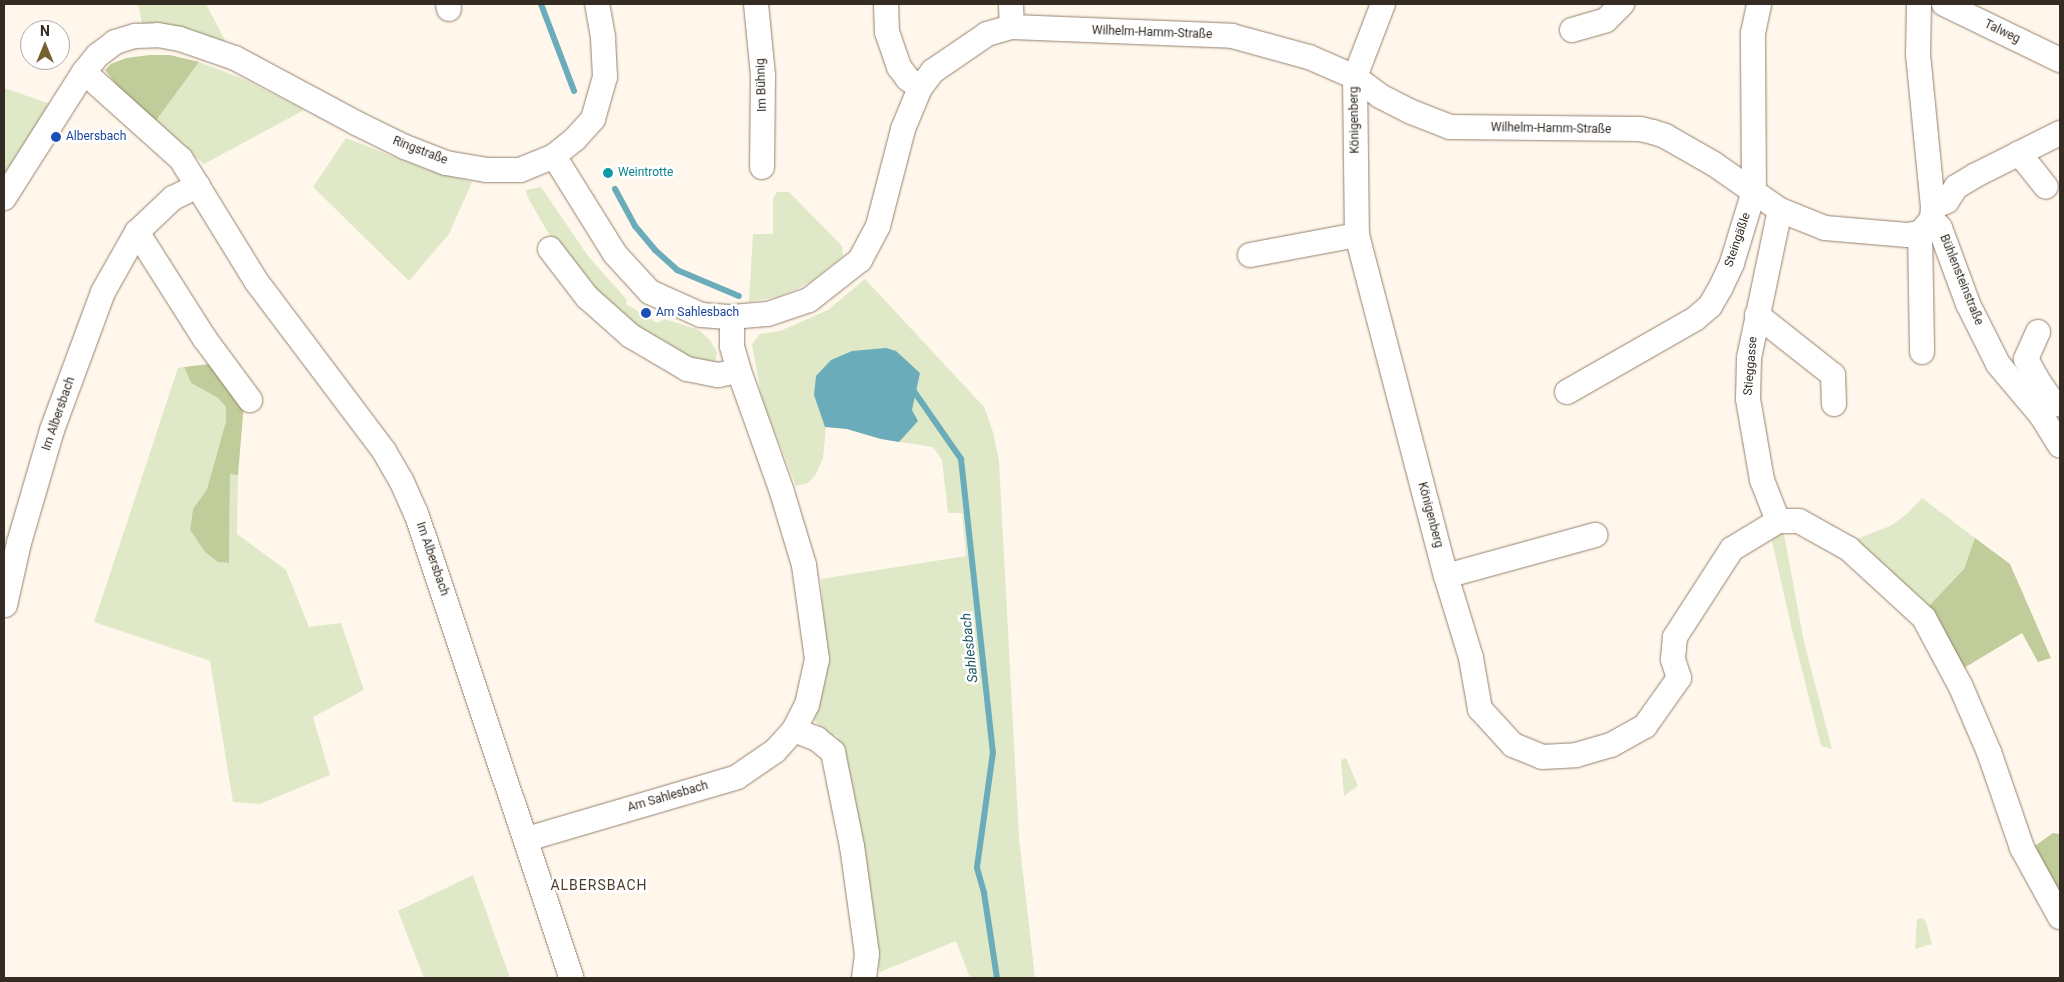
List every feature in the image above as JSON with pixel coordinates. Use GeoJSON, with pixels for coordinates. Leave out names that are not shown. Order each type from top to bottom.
{"type":"FeatureCollection","features":[{"type":"Feature","properties":{"kind":"street","name":"Ringstraße"},"geometry":{"type":"LineString","coordinates":[[4,198],[84,72],[98,55],[116,42],[135,36],[158,35],[180,39],[235,58],[356,123],[405,147],[446,162],[487,170],[520,170],[554,156],[575,139],[593,118],[605,76],[603,37],[597,4]]}},
{"type":"Feature","properties":{"kind":"street","name":"Im Bühnig"},"geometry":{"type":"LineString","coordinates":[[756,4],[763,76],[762,167]]}},
{"type":"Feature","properties":{"kind":"street"},"geometry":{"type":"LineString","coordinates":[[886,4],[887,32],[899,67],[908,79],[920,88]]}},
{"type":"Feature","properties":{"kind":"street"},"geometry":{"type":"LineString","coordinates":[[1011,4],[1012,27]]}},
{"type":"Feature","properties":{"kind":"street"},"geometry":{"type":"LineString","coordinates":[[1355,76],[1383,4]]}},
{"type":"Feature","properties":{"kind":"street"},"geometry":{"type":"LineString","coordinates":[[1572,30],[1606,20],[1622,4]]}},
{"type":"Feature","properties":{"kind":"street","name":"Steingäßle"},"geometry":{"type":"LineString","coordinates":[[1567,392],[1695,319],[1710,306],[1732,263],[1754,192],[1753,33],[1759,4]]}},
{"type":"Feature","properties":{"kind":"street","name":"Bühlensteinstraße"},"geometry":{"type":"LineString","coordinates":[[1919,4],[1918,54],[1928,220],[1940,228],[1968,304],[1998,364],[2052,407],[2060,446]]}},
{"type":"Feature","properties":{"kind":"street","name":"Talweg"},"geometry":{"type":"LineString","coordinates":[[1944,4],[2060,60]]}},
{"type":"Feature","properties":{"kind":"street","name":"Wilhelm-Hamm-Straße"},"geometry":{"type":"LineString","coordinates":[[554,156],[614,254],[650,292],[700,315],[732,317],[768,314],[809,300],[860,260],[878,226],[903,129],[920,88],[934,71],[986,34],[1012,27],[1232,36],[1309,57],[1355,76],[1380,96],[1450,128],[1640,129],[1653,132],[1665,136],[1714,164],[1780,210],[1825,228],[1907,235],[1928,220]]}},
{"type":"Feature","properties":{"kind":"street","name":"Im Albersbach"},"geometry":{"type":"LineString","coordinates":[[84,72],[181,159],[256,281],[384,451],[401,480],[416,513],[527,839],[572,978]]}},
{"type":"Feature","properties":{"kind":"street","name":"Königenberg"},"geometry":{"type":"LineString","coordinates":[[1355,76],[1358,235],[1446,576],[1471,658],[1480,709],[1513,745],[1542,757],[1576,755],[1611,745],[1645,726],[1679,678],[1673,659],[1675,637],[1732,549],[1778,521]]}},
{"type":"Feature","properties":{"kind":"street"},"geometry":{"type":"LineString","coordinates":[[1922,352],[1928,220],[1947,201],[1956,187],[2060,133]]}},
{"type":"Feature","properties":{"kind":"street"},"geometry":{"type":"LineString","coordinates":[[2019,153],[2046,187]]}},
{"type":"Feature","properties":{"kind":"street","name":"Im Albersbach"},"geometry":{"type":"LineString","coordinates":[[5,605],[19,544],[52,430],[103,292],[136,232],[173,198],[198,186]]}},
{"type":"Feature","properties":{"kind":"street","name":"Stieggasse"},"geometry":{"type":"LineString","coordinates":[[1778,521],[1762,480],[1748,399],[1749,358],[1780,210]]}},
{"type":"Feature","properties":{"kind":"street"},"geometry":{"type":"LineString","coordinates":[[136,232],[205,339],[246,395]]}},
{"type":"Feature","properties":{"kind":"street"},"geometry":{"type":"LineString","coordinates":[[1250,256],[1358,235]]}},
{"type":"Feature","properties":{"kind":"street"},"geometry":{"type":"LineString","coordinates":[[550,249],[587,297],[631,336],[687,369],[718,375],[739,371]]}},
{"type":"Feature","properties":{"kind":"street"},"geometry":{"type":"LineString","coordinates":[[1757,315],[1833,374],[1834,404]]}},
{"type":"Feature","properties":{"kind":"street","name":"Am Sahlesbach"},"geometry":{"type":"LineString","coordinates":[[527,839],[737,777],[775,751],[794,730],[807,705],[817,659],[804,566],[781,489],[739,371],[732,346],[732,317]]}},
{"type":"Feature","properties":{"kind":"street"},"geometry":{"type":"LineString","coordinates":[[2038,332],[2026,359],[2052,407]]}},
{"type":"Feature","properties":{"kind":"street"},"geometry":{"type":"LineString","coordinates":[[1778,521],[1800,521],[1849,549],[1924,618],[1961,687],[1989,752],[2022,848],[2060,918]]}},
{"type":"Feature","properties":{"kind":"street"},"geometry":{"type":"LineString","coordinates":[[1446,576],[1595,535]]}},
{"type":"Feature","properties":{"kind":"street"},"geometry":{"type":"LineString","coordinates":[[794,730],[817,739],[833,752],[852,846],[867,954],[864,978]]}},
{"type":"Feature","properties":{"kind":"green space"},"geometry":{"type":"Polygon","coordinates":[[[138,4],[206,4],[227,44],[167,27],[142,24],[138,4]]]}},
{"type":"Feature","properties":{"kind":"green space"},"geometry":{"type":"Polygon","coordinates":[[[170,55],[199,62],[155,122],[122,92],[105,70],[111,64],[126,58],[170,55]]]}},
{"type":"Feature","properties":{"kind":"green space"},"geometry":{"type":"Polygon","coordinates":[[[199,62],[246,80],[304,110],[204,164],[155,122],[199,62]]]}},
{"type":"Feature","properties":{"kind":"green space"},"geometry":{"type":"Polygon","coordinates":[[[4,88],[53,105],[4,186],[4,88]]]}},
{"type":"Feature","properties":{"kind":"green space"},"geometry":{"type":"Polygon","coordinates":[[[346,138],[428,170],[472,182],[449,234],[409,281],[313,187],[346,138]]]}},
{"type":"Feature","properties":{"kind":"green space"},"geometry":{"type":"Polygon","coordinates":[[[541,187],[588,256],[627,300],[626,304],[657,323],[665,319],[699,330],[710,340],[717,352],[715,364],[693,363],[603,307],[555,245],[527,196],[526,190],[541,187]]]}},
{"type":"Feature","properties":{"kind":"green space"},"geometry":{"type":"Polygon","coordinates":[[[777,192],[789,192],[842,246],[843,256],[810,282],[795,290],[776,297],[749,302],[753,234],[773,234],[773,198],[777,192]]]}},
{"type":"Feature","properties":{"kind":"green space"},"geometry":{"type":"Polygon","coordinates":[[[865,279],[984,407],[993,432],[999,461],[1019,838],[1035,978],[970,978],[956,941],[880,972],[837,735],[830,736],[814,720],[820,702],[825,649],[821,579],[966,556],[962,513],[948,513],[942,460],[933,447],[881,439],[847,429],[826,427],[823,458],[816,474],[808,483],[796,486],[762,399],[752,344],[760,334],[780,331],[828,310],[865,279]]]}},
{"type":"Feature","properties":{"kind":"green space"},"geometry":{"type":"Polygon","coordinates":[[[209,364],[244,403],[238,475],[230,474],[229,563],[218,562],[205,552],[190,530],[193,509],[207,489],[226,421],[226,407],[218,398],[191,383],[184,367],[209,364]]]}},
{"type":"Feature","properties":{"kind":"green space"},"geometry":{"type":"Polygon","coordinates":[[[184,367],[191,383],[218,398],[226,407],[226,421],[207,489],[193,509],[190,530],[205,552],[218,562],[229,563],[230,474],[238,475],[237,534],[286,570],[309,627],[341,623],[364,690],[313,717],[330,775],[260,804],[233,802],[210,661],[94,622],[178,368],[184,367]]]}},
{"type":"Feature","properties":{"kind":"green space"},"geometry":{"type":"Polygon","coordinates":[[[1922,498],[1975,538],[1964,569],[1924,611],[1849,542],[1890,526],[1907,514],[1922,498]]]}},
{"type":"Feature","properties":{"kind":"green space"},"geometry":{"type":"Polygon","coordinates":[[[1783,529],[1804,642],[1832,749],[1821,746],[1771,537],[1783,529]]]}},
{"type":"Feature","properties":{"kind":"green space"},"geometry":{"type":"Polygon","coordinates":[[[1975,538],[2010,564],[2051,658],[2038,662],[2022,633],[1959,671],[1924,611],[1964,569],[1975,538]]]}},
{"type":"Feature","properties":{"kind":"green space"},"geometry":{"type":"Polygon","coordinates":[[[1346,758],[1358,786],[1344,796],[1341,760],[1346,758]]]}},
{"type":"Feature","properties":{"kind":"green space"},"geometry":{"type":"Polygon","coordinates":[[[2053,833],[2060,834],[2060,907],[2032,848],[2053,833]]]}},
{"type":"Feature","properties":{"kind":"green space"},"geometry":{"type":"Polygon","coordinates":[[[473,875],[510,978],[424,978],[398,911],[473,875]]]}},
{"type":"Feature","properties":{"kind":"green space"},"geometry":{"type":"Polygon","coordinates":[[[1923,918],[1926,922],[1932,944],[1915,949],[1917,919],[1923,918]]]}},
{"type":"Feature","properties":{"kind":"water"},"geometry":{"type":"Polygon","coordinates":[[[886,348],[896,351],[920,373],[912,410],[918,421],[899,442],[847,429],[825,427],[814,395],[816,376],[831,360],[852,351],[886,348]]]}},
{"type":"Feature","properties":{"kind":"waterway","name":"Sahlesbach"},"geometry":{"type":"LineString","coordinates":[[541,4],[574,91]]}},
{"type":"Feature","properties":{"kind":"waterway","name":"Sahlesbach"},"geometry":{"type":"LineString","coordinates":[[615,189],[635,226],[655,250],[677,270],[739,296]]}},
{"type":"Feature","properties":{"kind":"waterway","name":"Sahlesbach"},"geometry":{"type":"LineString","coordinates":[[911,387],[961,459],[993,752],[977,868],[984,893],[997,978]]}},
{"type":"Feature","properties":{"kind":"place","name":"Albersbach"},"geometry":{"type":"Point","coordinates":[56,137]}},
{"type":"Feature","properties":{"kind":"place","name":"Weintrotte"},"geometry":{"type":"Point","coordinates":[608,173]}},
{"type":"Feature","properties":{"kind":"place","name":"Am Sahlesbach"},"geometry":{"type":"Point","coordinates":[646,313]}},
{"type":"Feature","properties":{"kind":"district","name":"ALBERSBACH"},"geometry":{"type":"Point","coordinates":[599,885]}}]}
